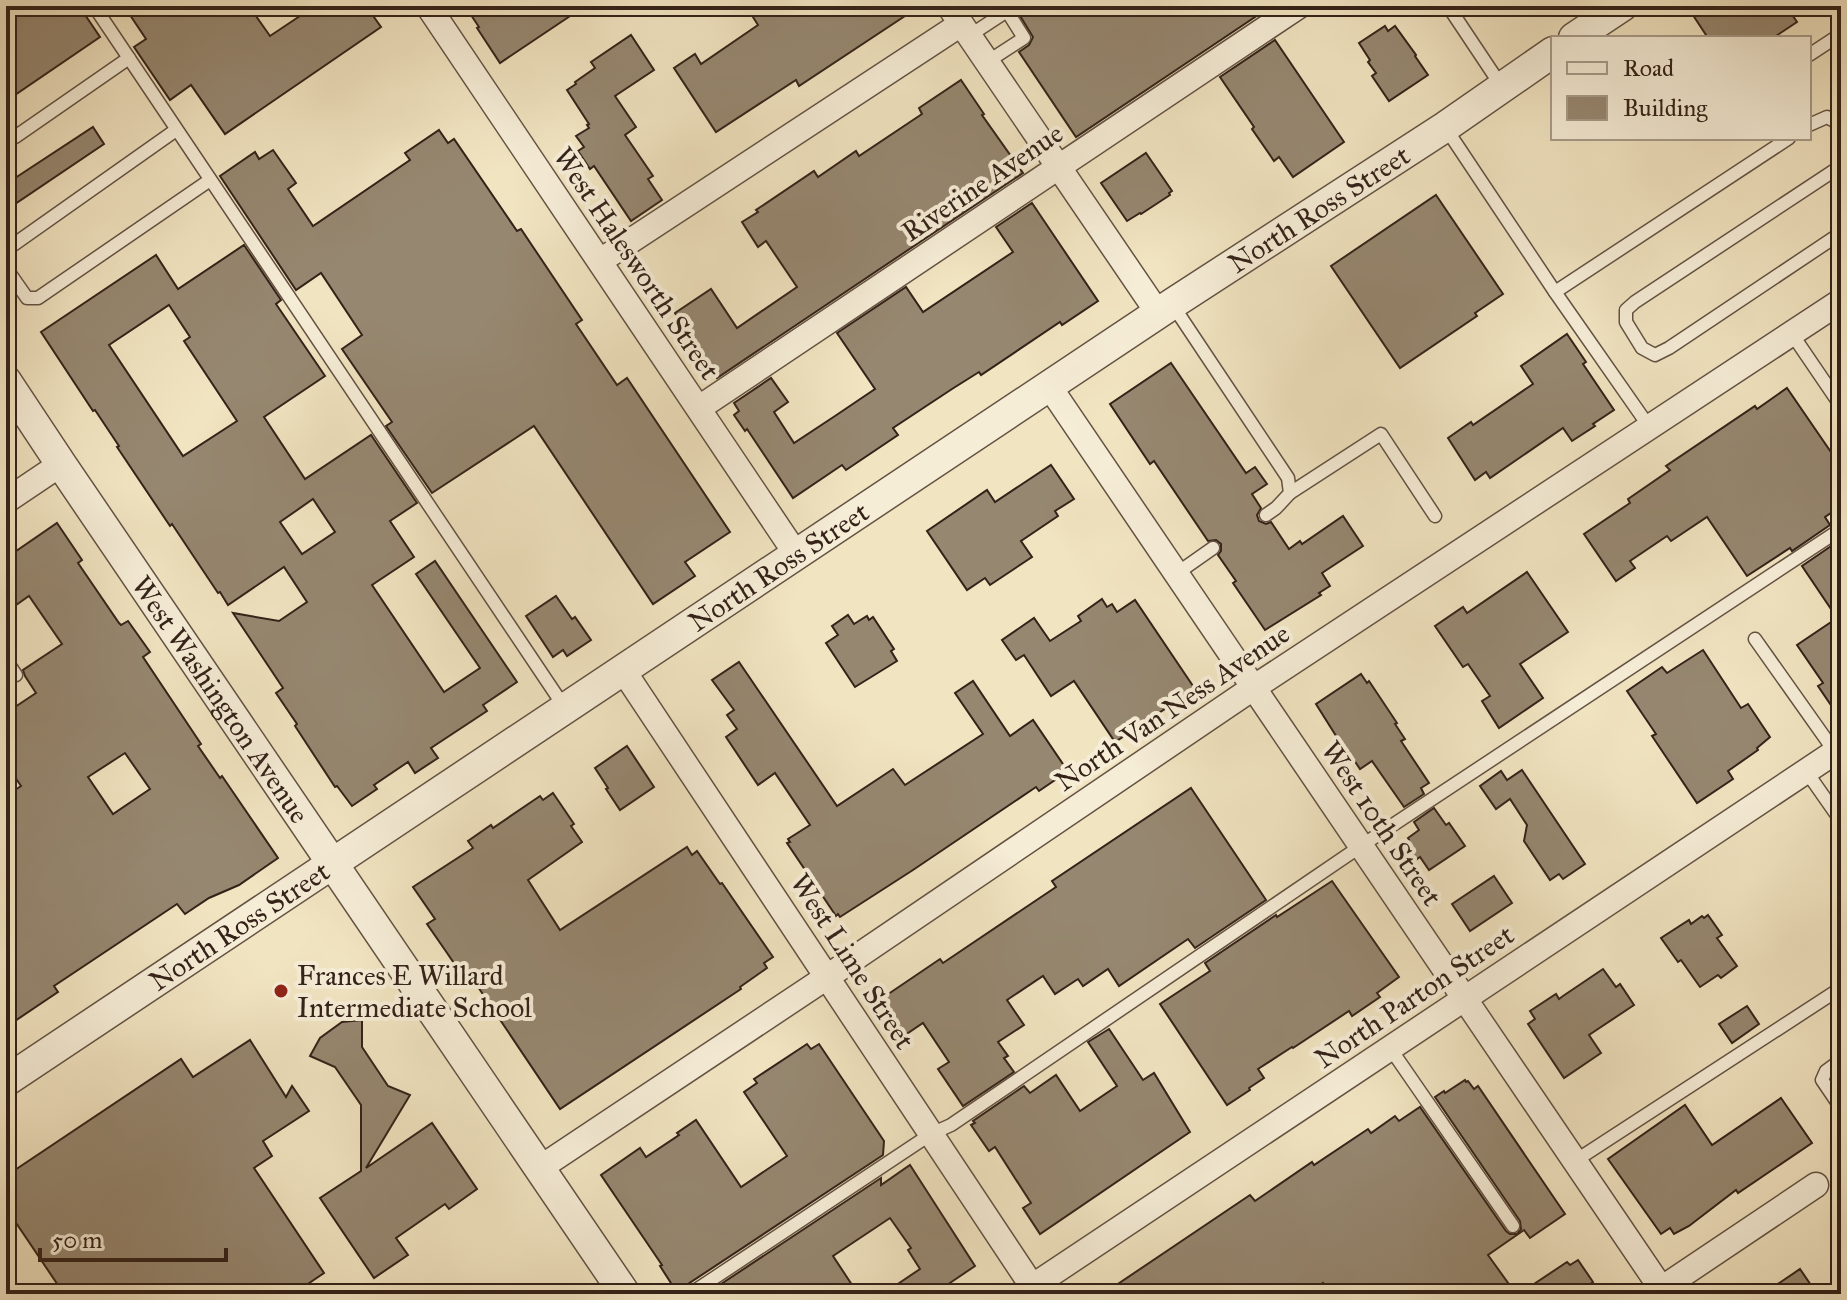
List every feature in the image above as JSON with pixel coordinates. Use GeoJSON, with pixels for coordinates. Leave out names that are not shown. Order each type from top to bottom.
{"type":"FeatureCollection","features":[{"type":"Feature","properties":{"kind":"street","name":"West Halesworth Street"},"geometry":{"type":"LineString","coordinates":[[428,6],[796,554]]}},
{"type":"Feature","properties":{"kind":"street","name":"Riverine Avenue"},"geometry":{"type":"LineString","coordinates":[[699,408],[1299,6]]}},
{"type":"Feature","properties":{"kind":"street"},"geometry":{"type":"LineString","coordinates":[[1577,36],[1622,6]]}},
{"type":"Feature","properties":{"kind":"street"},"geometry":{"type":"LineString","coordinates":[[600,261],[960,22],[1058,167],[1165,308]]}},
{"type":"Feature","properties":{"kind":"street","name":"North Ross Street"},"geometry":{"type":"LineString","coordinates":[[6,1081],[1165,308],[1445,127],[1551,53]]}},
{"type":"Feature","properties":{"kind":"street","name":"North Van Ness Avenue"},"geometry":{"type":"LineString","coordinates":[[540,1168],[1253,688],[1841,301]]}},
{"type":"Feature","properties":{"kind":"street","name":"West Washington Avenue"},"geometry":{"type":"LineString","coordinates":[[6,381],[625,1294]]}},
{"type":"Feature","properties":{"kind":"street","name":"West 10th Street"},"geometry":{"type":"LineString","coordinates":[[1049,386],[1663,1292]]}},
{"type":"Feature","properties":{"kind":"street"},"geometry":{"type":"LineString","coordinates":[[6,501],[61,464]]}},
{"type":"Feature","properties":{"kind":"street","name":"West Lime Street"},"geometry":{"type":"LineString","coordinates":[[623,670],[1035,1289]]}},
{"type":"Feature","properties":{"kind":"street","name":"North Parton Street"},"geometry":{"type":"LineString","coordinates":[[1035,1289],[1838,750]]}},
{"type":"Feature","properties":{"kind":"street"},"geometry":{"type":"LineString","coordinates":[[1663,1292],[1816,1185]]}},
{"type":"Feature","properties":{"kind":"lane"},"geometry":{"type":"LineString","coordinates":[[94,6],[565,708]]}},
{"type":"Feature","properties":{"kind":"lane"},"geometry":{"type":"LineString","coordinates":[[1448,6],[1502,87]]}},
{"type":"Feature","properties":{"kind":"lane"},"geometry":{"type":"LineString","coordinates":[[960,22],[1007,11],[1024,38],[987,62]]}},
{"type":"Feature","properties":{"kind":"lane"},"geometry":{"type":"LineString","coordinates":[[1811,54],[1841,34]]}},
{"type":"Feature","properties":{"kind":"lane"},"geometry":{"type":"LineString","coordinates":[[15,137],[129,58]]}},
{"type":"Feature","properties":{"kind":"lane"},"geometry":{"type":"LineString","coordinates":[[1811,124],[1827,117],[1841,129]]}},
{"type":"Feature","properties":{"kind":"lane"},"geometry":{"type":"LineString","coordinates":[[1445,127],[1650,428]]}},
{"type":"Feature","properties":{"kind":"lane"},"geometry":{"type":"LineString","coordinates":[[6,250],[176,130]]}},
{"type":"Feature","properties":{"kind":"lane"},"geometry":{"type":"LineString","coordinates":[[1555,292],[1786,140]]}},
{"type":"Feature","properties":{"kind":"lane"},"geometry":{"type":"LineString","coordinates":[[1841,166],[1635,302],[1626,310],[1626,322],[1642,348],[1655,355],[1841,233]]}},
{"type":"Feature","properties":{"kind":"lane"},"geometry":{"type":"LineString","coordinates":[[6,268],[27,298],[38,298],[210,180]]}},
{"type":"Feature","properties":{"kind":"lane"},"geometry":{"type":"LineString","coordinates":[[1165,308],[1288,478],[1290,493]]}},
{"type":"Feature","properties":{"kind":"lane"},"geometry":{"type":"LineString","coordinates":[[1792,334],[1841,406]]}},
{"type":"Feature","properties":{"kind":"lane"},"geometry":{"type":"LineString","coordinates":[[1266,515],[1290,493],[1381,434],[1435,516]]}},
{"type":"Feature","properties":{"kind":"lane"},"geometry":{"type":"LineString","coordinates":[[690,1294],[931,1134],[951,1125],[1361,846],[1841,529]]}},
{"type":"Feature","properties":{"kind":"lane"},"geometry":{"type":"LineString","coordinates":[[1176,574],[1213,548]]}},
{"type":"Feature","properties":{"kind":"lane"},"geometry":{"type":"LineString","coordinates":[[1755,639],[1838,750]]}},
{"type":"Feature","properties":{"kind":"lane"},"geometry":{"type":"LineString","coordinates":[[6,660],[16,675]]}},
{"type":"Feature","properties":{"kind":"lane"},"geometry":{"type":"LineString","coordinates":[[1806,771],[1841,821]]}},
{"type":"Feature","properties":{"kind":"lane"},"geometry":{"type":"LineString","coordinates":[[1575,1161],[1841,988]]}},
{"type":"Feature","properties":{"kind":"lane"},"geometry":{"type":"LineString","coordinates":[[1390,1048],[1513,1226]]}},
{"type":"Feature","properties":{"kind":"lane"},"geometry":{"type":"LineString","coordinates":[[1841,1060],[1826,1071],[1822,1080],[1841,1108]]}},
{"type":"Feature","properties":{"kind":"building"},"geometry":{"type":"Polygon","coordinates":[[[6,6],[79,6],[100,37],[6,101],[6,6]]]}},
{"type":"Feature","properties":{"kind":"building"},"geometry":{"type":"Polygon","coordinates":[[[124,6],[249,6],[270,36],[315,6],[366,6],[381,27],[225,134],[191,85],[170,100],[134,47],[146,39],[124,6]]]}},
{"type":"Feature","properties":{"kind":"building"},"geometry":{"type":"Polygon","coordinates":[[[465,6],[585,6],[500,63],[465,6]]]}},
{"type":"Feature","properties":{"kind":"building"},"geometry":{"type":"Polygon","coordinates":[[[746,6],[920,6],[799,86],[796,80],[716,132],[674,68],[695,54],[701,64],[758,25],[746,6]]]}},
{"type":"Feature","properties":{"kind":"building"},"geometry":{"type":"Polygon","coordinates":[[[1014,6],[1252,6],[1258,15],[1076,137],[1019,52],[1029,45],[1033,37],[1014,6]]]}},
{"type":"Feature","properties":{"kind":"building"},"geometry":{"type":"Polygon","coordinates":[[[1687,6],[1786,6],[1797,22],[1776,36],[1707,36],[1687,6]]]}},
{"type":"Feature","properties":{"kind":"building"},"geometry":{"type":"Polygon","coordinates":[[[1385,26],[1388,31],[1395,26],[1428,75],[1389,101],[1372,76],[1376,73],[1359,43],[1385,26]]]}},
{"type":"Feature","properties":{"kind":"building"},"geometry":{"type":"Polygon","coordinates":[[[631,35],[654,70],[615,96],[636,127],[625,135],[653,176],[648,179],[662,200],[631,221],[594,166],[590,169],[578,151],[584,147],[576,136],[589,128],[589,124],[567,90],[595,68],[591,62],[631,35]]]}},
{"type":"Feature","properties":{"kind":"building"},"geometry":{"type":"Polygon","coordinates":[[[1275,40],[1344,142],[1293,177],[1279,157],[1274,161],[1220,77],[1275,40]]]}},
{"type":"Feature","properties":{"kind":"building"},"geometry":{"type":"Polygon","coordinates":[[[961,80],[1023,173],[717,378],[675,313],[711,289],[737,328],[797,287],[766,241],[758,247],[742,222],[814,171],[818,177],[856,151],[859,156],[922,114],[919,108],[961,80]]]}},
{"type":"Feature","properties":{"kind":"building"},"geometry":{"type":"Polygon","coordinates":[[[93,127],[104,144],[6,210],[6,184],[93,127]]]}},
{"type":"Feature","properties":{"kind":"building"},"geometry":{"type":"Polygon","coordinates":[[[439,130],[448,143],[454,139],[517,231],[521,229],[582,320],[576,324],[617,385],[627,378],[730,532],[685,562],[695,576],[653,604],[534,426],[432,493],[386,426],[392,422],[342,349],[362,335],[321,273],[296,290],[220,176],[255,152],[259,159],[273,150],[296,183],[288,189],[313,226],[410,160],[405,153],[439,130]]]}},
{"type":"Feature","properties":{"kind":"building"},"geometry":{"type":"Polygon","coordinates":[[[1146,153],[1172,191],[1127,221],[1101,183],[1146,153]]]}},
{"type":"Feature","properties":{"kind":"building"},"geometry":{"type":"Polygon","coordinates":[[[1436,195],[1503,294],[1475,313],[1477,316],[1400,368],[1331,266],[1436,195]]]}},
{"type":"Feature","properties":{"kind":"building"},"geometry":{"type":"Polygon","coordinates":[[[1032,203],[1098,301],[1062,325],[1060,322],[981,375],[979,372],[952,389],[893,428],[898,435],[846,470],[842,465],[793,498],[747,429],[745,431],[734,415],[739,411],[734,403],[771,378],[788,402],[774,412],[794,443],[835,416],[875,389],[837,333],[906,287],[923,312],[1013,252],[996,227],[1032,203]]]}},
{"type":"Feature","properties":{"kind":"building"},"geometry":{"type":"Polygon","coordinates":[[[244,245],[281,300],[276,304],[325,376],[264,417],[305,479],[371,435],[417,503],[390,521],[414,557],[372,585],[444,692],[480,668],[416,574],[435,561],[517,682],[483,705],[487,711],[431,748],[438,758],[415,773],[408,762],[374,785],[377,789],[352,806],[335,787],[295,726],[297,724],[276,693],[283,688],[233,613],[279,621],[307,602],[284,567],[228,605],[172,524],[170,526],[41,332],[156,255],[178,289],[244,245]],[[169,305],[109,345],[183,456],[237,421],[184,341],[190,337],[169,305]],[[313,499],[280,522],[302,554],[335,532],[313,499]]]}},
{"type":"Feature","properties":{"kind":"building"},"geometry":{"type":"Polygon","coordinates":[[[1567,334],[1614,410],[1572,441],[1563,428],[1490,478],[1486,472],[1475,480],[1448,438],[1471,422],[1473,425],[1533,384],[1521,366],[1567,334]]]}},
{"type":"Feature","properties":{"kind":"building"},"geometry":{"type":"Polygon","coordinates":[[[1171,363],[1246,473],[1255,467],[1267,484],[1252,494],[1261,508],[1257,515],[1259,521],[1266,524],[1271,522],[1289,549],[1300,541],[1302,544],[1343,516],[1363,546],[1322,573],[1330,586],[1319,593],[1321,595],[1265,630],[1218,555],[1221,544],[1216,540],[1208,541],[1154,461],[1150,464],[1110,404],[1171,363]]]}},
{"type":"Feature","properties":{"kind":"building"},"geometry":{"type":"Polygon","coordinates":[[[1787,388],[1833,455],[1841,449],[1841,506],[1825,517],[1830,525],[1747,576],[1707,517],[1671,541],[1667,536],[1630,561],[1635,568],[1616,581],[1584,534],[1630,503],[1628,499],[1670,470],[1666,466],[1787,388]]]}},
{"type":"Feature","properties":{"kind":"building"},"geometry":{"type":"Polygon","coordinates":[[[1051,465],[1074,499],[1055,511],[1058,516],[1021,541],[1032,557],[990,585],[985,578],[967,590],[927,531],[987,490],[995,502],[1051,465]]]}},
{"type":"Feature","properties":{"kind":"building"},"geometry":{"type":"Polygon","coordinates":[[[57,523],[82,560],[78,563],[119,623],[128,621],[150,652],[143,657],[201,744],[198,746],[278,858],[239,885],[209,898],[185,914],[177,904],[54,986],[58,992],[6,1027],[6,796],[21,786],[6,764],[6,713],[36,693],[23,670],[62,644],[29,596],[6,612],[6,558],[57,523]],[[125,753],[88,777],[113,814],[150,789],[125,753]]]}},
{"type":"Feature","properties":{"kind":"building"},"geometry":{"type":"Polygon","coordinates":[[[1840,540],[1841,720],[1818,686],[1823,683],[1797,645],[1837,618],[1802,566],[1840,540]]]}},
{"type":"Feature","properties":{"kind":"building"},"geometry":{"type":"Polygon","coordinates":[[[1527,572],[1568,632],[1520,664],[1543,698],[1499,728],[1482,701],[1490,696],[1468,664],[1463,667],[1435,626],[1463,607],[1467,613],[1527,572]]]}},
{"type":"Feature","properties":{"kind":"building"},"geometry":{"type":"Polygon","coordinates":[[[556,596],[591,640],[567,656],[563,650],[553,657],[526,616],[556,596]]]}},
{"type":"Feature","properties":{"kind":"building"},"geometry":{"type":"Polygon","coordinates":[[[1102,599],[1107,607],[1112,604],[1117,612],[1135,600],[1195,689],[1115,742],[1074,681],[1051,696],[1024,655],[1016,660],[1002,640],[1034,618],[1050,641],[1081,621],[1078,616],[1102,599]]]}},
{"type":"Feature","properties":{"kind":"building"},"geometry":{"type":"Polygon","coordinates":[[[848,615],[854,624],[867,616],[869,620],[873,617],[894,649],[891,651],[897,661],[855,687],[826,643],[838,635],[832,626],[848,615]]]}},
{"type":"Feature","properties":{"kind":"building"},"geometry":{"type":"Polygon","coordinates":[[[1703,650],[1741,708],[1748,704],[1770,737],[1758,750],[1728,771],[1733,779],[1697,803],[1652,736],[1656,734],[1627,691],[1662,667],[1667,673],[1703,650]]]}},
{"type":"Feature","properties":{"kind":"building"},"geometry":{"type":"Polygon","coordinates":[[[739,662],[837,806],[893,769],[905,785],[983,734],[955,693],[973,681],[1010,736],[1033,720],[1065,767],[1052,776],[1055,780],[1039,791],[1036,787],[913,870],[840,917],[838,914],[836,916],[787,843],[790,842],[788,839],[810,825],[775,773],[758,785],[726,737],[737,729],[727,715],[734,710],[712,680],[739,662]]]}},
{"type":"Feature","properties":{"kind":"building"},"geometry":{"type":"Polygon","coordinates":[[[1361,674],[1397,723],[1405,739],[1401,741],[1429,783],[1421,788],[1424,794],[1404,807],[1372,761],[1360,769],[1348,755],[1316,704],[1361,674]]]}},
{"type":"Feature","properties":{"kind":"building"},"geometry":{"type":"Polygon","coordinates":[[[627,746],[654,787],[620,810],[595,768],[627,746]]]}},
{"type":"Feature","properties":{"kind":"building"},"geometry":{"type":"Polygon","coordinates":[[[1522,770],[1585,864],[1563,879],[1559,874],[1550,880],[1524,841],[1527,825],[1510,799],[1496,809],[1480,786],[1501,771],[1507,780],[1522,770]]]}},
{"type":"Feature","properties":{"kind":"building"},"geometry":{"type":"Polygon","coordinates":[[[1191,788],[1266,900],[1195,948],[1188,939],[1119,986],[1108,969],[1083,986],[1078,979],[1055,994],[1043,976],[1007,1000],[1024,1025],[998,1042],[1014,1072],[963,1106],[938,1069],[949,1062],[923,1023],[905,1035],[881,999],[940,959],[943,963],[1056,887],[1052,881],[1191,788]]]}},
{"type":"Feature","properties":{"kind":"building"},"geometry":{"type":"Polygon","coordinates":[[[553,793],[582,842],[528,880],[560,930],[687,847],[692,855],[697,851],[773,957],[764,963],[767,968],[741,989],[560,1109],[474,981],[469,985],[427,924],[435,919],[413,887],[473,848],[468,841],[491,825],[493,828],[540,796],[543,800],[553,793]]]}},
{"type":"Feature","properties":{"kind":"building"},"geometry":{"type":"Polygon","coordinates":[[[1434,808],[1465,846],[1429,870],[1420,857],[1414,861],[1403,844],[1419,830],[1414,822],[1434,808]]]}},
{"type":"Feature","properties":{"kind":"building"},"geometry":{"type":"Polygon","coordinates":[[[1494,876],[1512,903],[1470,931],[1452,904],[1494,876]]]}},
{"type":"Feature","properties":{"kind":"building"},"geometry":{"type":"Polygon","coordinates":[[[1332,881],[1399,977],[1377,993],[1380,997],[1352,1016],[1349,1011],[1258,1069],[1264,1078],[1227,1105],[1160,1004],[1210,971],[1205,963],[1332,881]]]}},
{"type":"Feature","properties":{"kind":"building"},"geometry":{"type":"Polygon","coordinates":[[[1708,915],[1722,935],[1717,938],[1737,966],[1721,978],[1718,975],[1700,987],[1661,938],[1689,920],[1691,924],[1708,915]]]}},
{"type":"Feature","properties":{"kind":"building"},"geometry":{"type":"Polygon","coordinates":[[[1603,969],[1616,987],[1620,984],[1634,1005],[1589,1035],[1601,1053],[1564,1078],[1528,1024],[1535,1019],[1530,1011],[1556,994],[1559,999],[1603,969]]]}},
{"type":"Feature","properties":{"kind":"building"},"geometry":{"type":"Polygon","coordinates":[[[1747,1006],[1759,1024],[1732,1043],[1719,1024],[1747,1006]]]}},
{"type":"Feature","properties":{"kind":"building"},"geometry":{"type":"Polygon","coordinates":[[[362,1020],[362,1047],[388,1086],[410,1095],[366,1168],[432,1123],[477,1189],[449,1209],[445,1204],[396,1238],[408,1255],[374,1278],[320,1198],[361,1171],[361,1105],[335,1067],[310,1056],[320,1038],[342,1022],[362,1020]]]}},
{"type":"Feature","properties":{"kind":"building"},"geometry":{"type":"Polygon","coordinates":[[[1109,1029],[1143,1080],[1154,1073],[1190,1132],[1040,1234],[1023,1208],[1031,1203],[995,1147],[989,1151],[971,1125],[1024,1086],[1030,1093],[1056,1075],[1080,1111],[1117,1086],[1088,1042],[1109,1029]]]}},
{"type":"Feature","properties":{"kind":"building"},"geometry":{"type":"Polygon","coordinates":[[[250,1040],[286,1097],[292,1086],[309,1111],[263,1141],[272,1156],[254,1168],[324,1273],[293,1294],[64,1294],[6,1208],[6,1176],[181,1059],[193,1077],[250,1040]]]}},
{"type":"Feature","properties":{"kind":"building"},"geometry":{"type":"Polygon","coordinates":[[[807,1044],[811,1049],[819,1044],[884,1141],[883,1155],[685,1286],[678,1294],[601,1175],[640,1148],[646,1157],[696,1120],[741,1187],[787,1156],[744,1092],[757,1083],[754,1079],[807,1044]]]}},
{"type":"Feature","properties":{"kind":"building"},"geometry":{"type":"Polygon","coordinates":[[[1465,1080],[1474,1089],[1478,1086],[1565,1214],[1530,1238],[1524,1230],[1488,1255],[1516,1294],[1330,1294],[1323,1283],[1306,1294],[1103,1294],[1250,1195],[1255,1201],[1368,1129],[1371,1133],[1395,1116],[1399,1121],[1420,1107],[1506,1231],[1517,1234],[1521,1229],[1520,1221],[1435,1097],[1465,1080]]]}},
{"type":"Feature","properties":{"kind":"building"},"geometry":{"type":"Polygon","coordinates":[[[1781,1098],[1812,1143],[1738,1193],[1736,1190],[1674,1234],[1670,1228],[1661,1234],[1608,1159],[1685,1105],[1712,1145],[1781,1098]]]}},
{"type":"Feature","properties":{"kind":"building"},"geometry":{"type":"Polygon","coordinates":[[[910,1165],[975,1266],[944,1287],[931,1294],[883,1294],[920,1269],[908,1250],[911,1248],[890,1218],[833,1256],[858,1294],[804,1294],[799,1286],[786,1294],[706,1294],[881,1178],[881,1185],[910,1165]]]}},
{"type":"Feature","properties":{"kind":"building"},"geometry":{"type":"Polygon","coordinates":[[[1578,1260],[1593,1282],[1576,1294],[1519,1294],[1567,1262],[1570,1265],[1578,1260]]]}},
{"type":"Feature","properties":{"kind":"building"},"geometry":{"type":"Polygon","coordinates":[[[1800,1269],[1817,1294],[1763,1294],[1800,1269]]]}},
{"type":"Feature","properties":{"kind":"place","name":"Frances E Willard Intermediate School"},"geometry":{"type":"Point","coordinates":[281,991]}}]}
